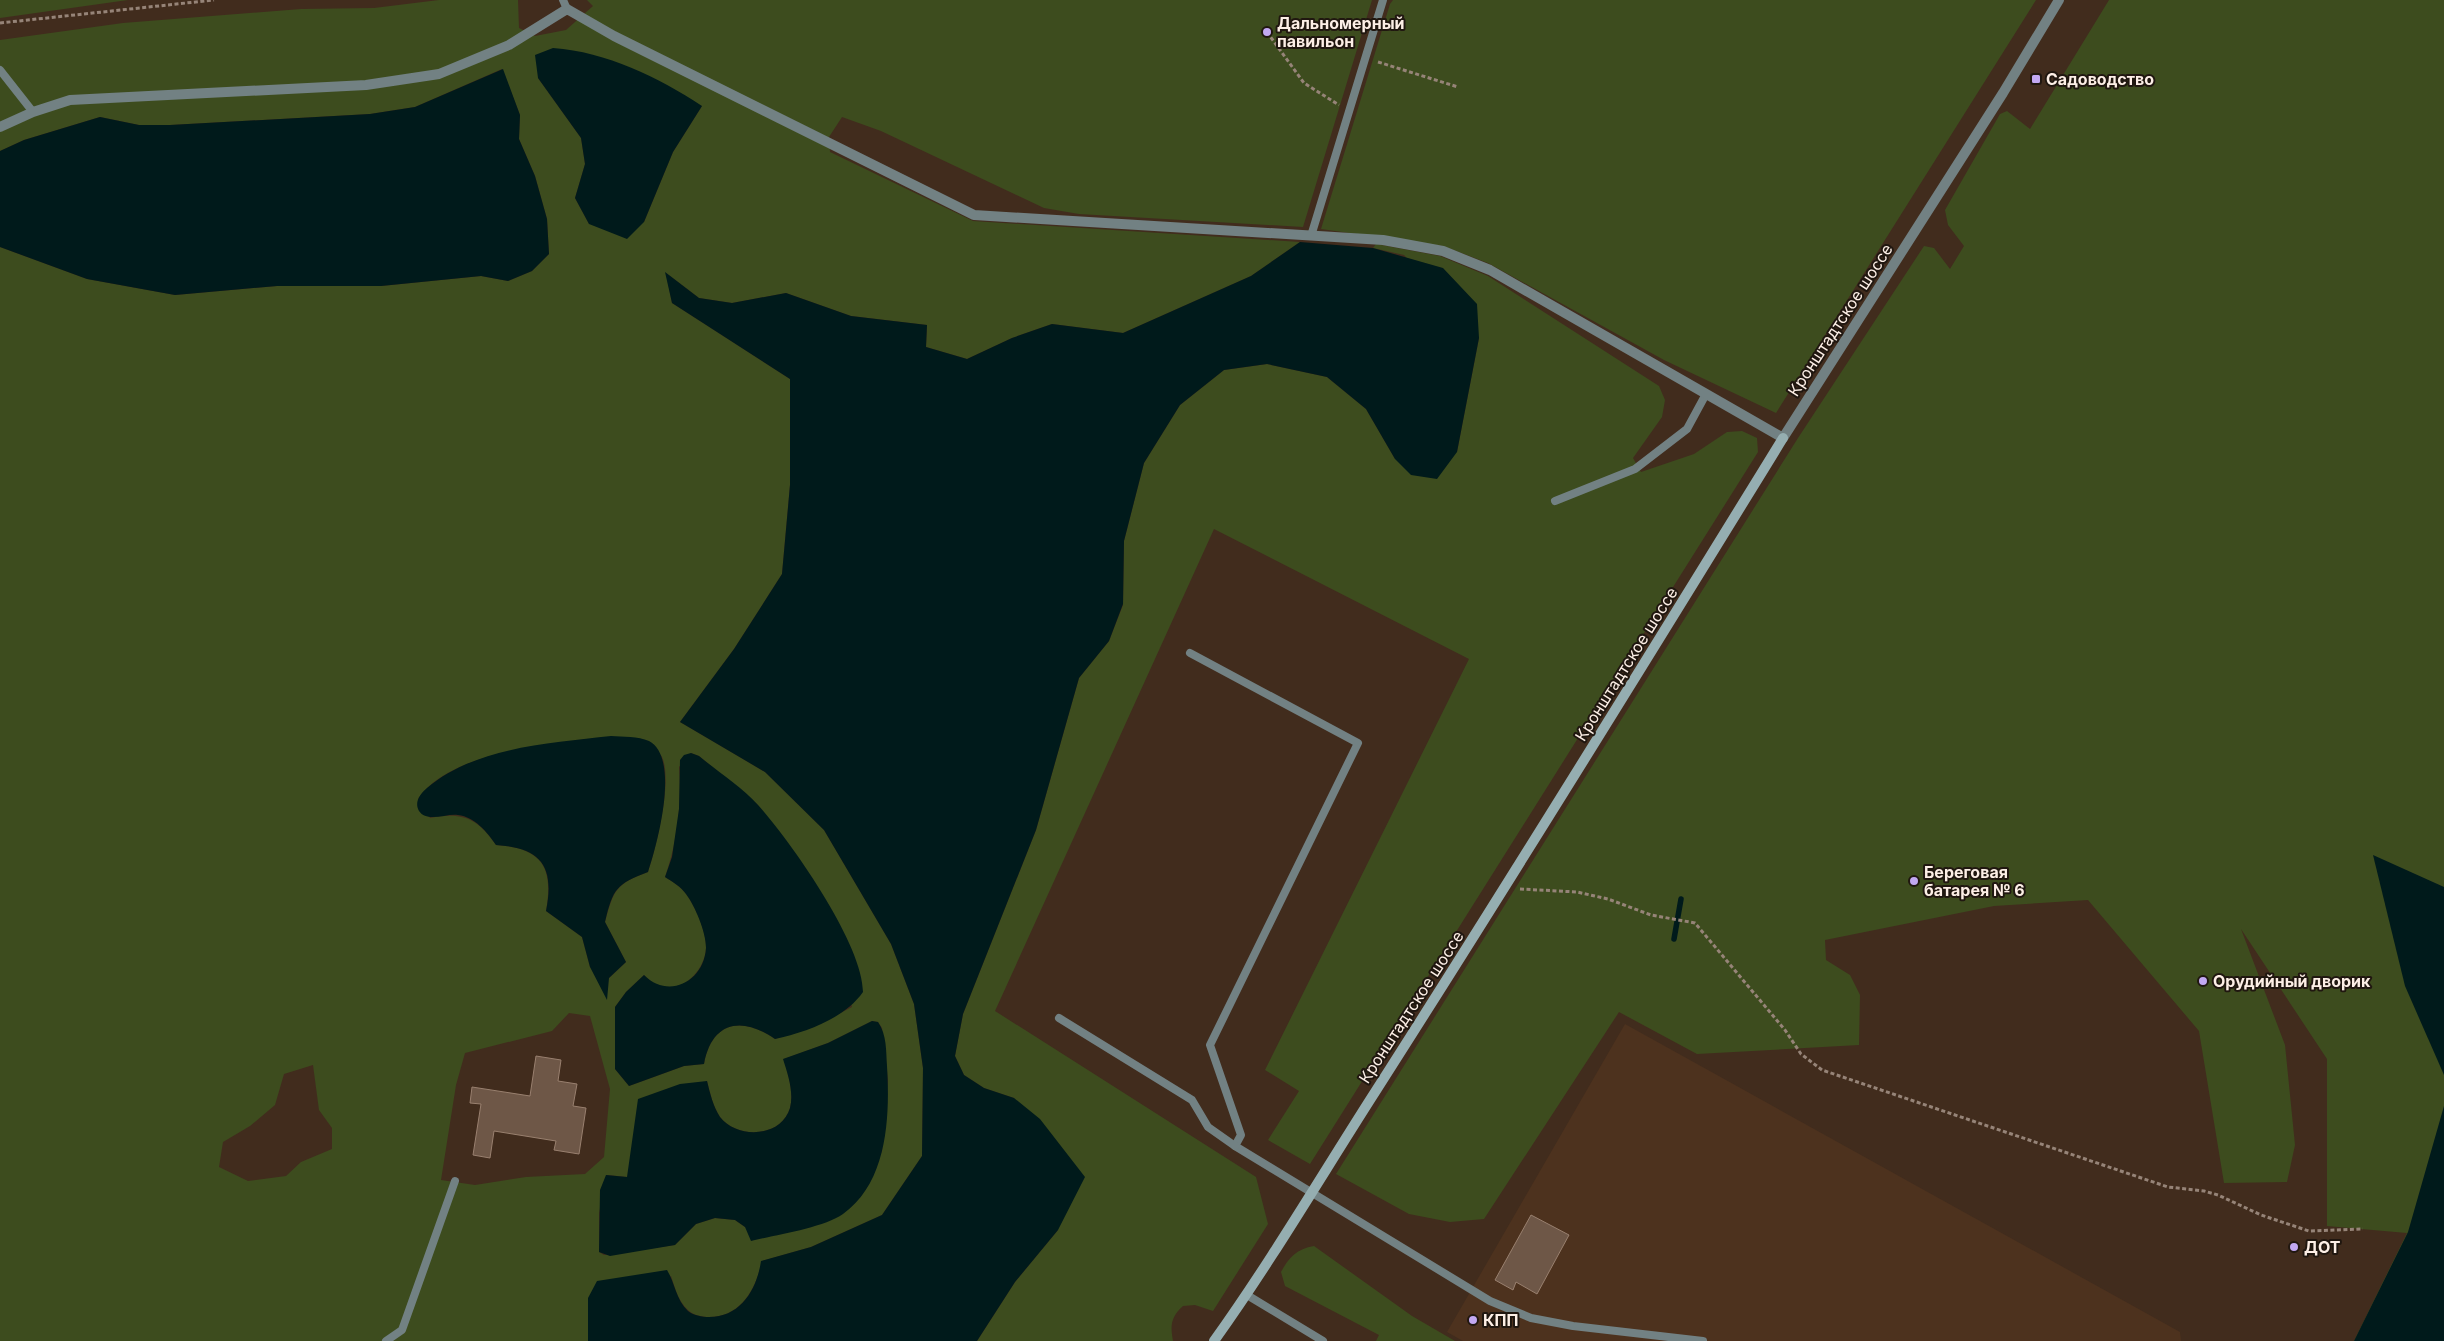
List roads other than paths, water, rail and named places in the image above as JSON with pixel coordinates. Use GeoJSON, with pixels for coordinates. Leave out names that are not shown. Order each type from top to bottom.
{"type":"FeatureCollection","features":[{"type":"Feature","properties":{"kind":"street","name":"Кронштадтское шоссе"},"geometry":{"type":"LineString","coordinates":[[1214,1341],[1247,1296],[1310,1192],[1507,886],[1783,438],[2059,0]]}},
{"type":"Feature","properties":{"kind":"street"},"geometry":{"type":"LineString","coordinates":[[0,127],[32,112],[70,100],[366,85],[440,74],[509,46],[565,4],[614,36],[974,215],[1383,240],[1442,251],[1490,270],[1783,438]]}},
{"type":"Feature","properties":{"kind":"lane"},"geometry":{"type":"LineString","coordinates":[[1311,236],[1383,0]]}},
{"type":"Feature","properties":{"kind":"lane"},"geometry":{"type":"LineString","coordinates":[[0,70],[32,112]]}},
{"type":"Feature","properties":{"kind":"lane"},"geometry":{"type":"LineString","coordinates":[[1555,501],[1635,469],[1687,429],[1706,394]]}},
{"type":"Feature","properties":{"kind":"lane"},"geometry":{"type":"LineString","coordinates":[[1190,654],[1358,743],[1210,1045],[1241,1135],[1235,1146]]}},
{"type":"Feature","properties":{"kind":"lane"},"geometry":{"type":"LineString","coordinates":[[1059,1018],[1192,1100],[1208,1127],[1235,1146],[1490,1301],[1531,1318],[1573,1326],[1703,1341]]}},
{"type":"Feature","properties":{"kind":"lane"},"geometry":{"type":"LineString","coordinates":[[386,1341],[402,1330],[455,1181]]}},
{"type":"Feature","properties":{"kind":"lane"},"geometry":{"type":"LineString","coordinates":[[1247,1296],[1323,1341]]}},
{"type":"Feature","properties":{"kind":"water"},"geometry":{"type":"Polygon","coordinates":[[[553,48],[573,50],[612,60],[668,85],[702,106],[673,152],[644,222],[627,239],[589,224],[575,198],[585,164],[581,138],[538,78],[535,55],[553,48]]]}},
{"type":"Feature","properties":{"kind":"water"},"geometry":{"type":"Polygon","coordinates":[[[503,69],[520,115],[519,139],[535,176],[547,219],[549,254],[532,271],[508,281],[481,276],[381,286],[277,286],[175,295],[87,279],[0,247],[0,151],[24,140],[100,117],[139,125],[170,125],[370,114],[415,107],[503,69]]]}},
{"type":"Feature","properties":{"kind":"water"},"geometry":{"type":"Polygon","coordinates":[[[1300,242],[1373,248],[1443,268],[1477,304],[1479,338],[1457,452],[1437,479],[1411,475],[1395,459],[1366,409],[1327,377],[1267,364],[1224,370],[1180,405],[1144,463],[1124,541],[1123,604],[1109,641],[1079,678],[1036,830],[963,1014],[955,1056],[964,1075],[984,1088],[1014,1098],[1040,1119],[1085,1177],[1058,1230],[1015,1282],[977,1341],[588,1341],[588,1298],[597,1281],[667,1270],[678,1297],[688,1311],[698,1316],[720,1316],[730,1312],[746,1300],[756,1282],[761,1261],[811,1247],[882,1215],[922,1156],[923,1068],[914,1004],[891,944],[824,830],[765,772],[680,722],[734,649],[782,574],[790,485],[790,379],[672,303],[665,272],[699,298],[732,303],[786,293],[851,316],[927,325],[926,347],[967,359],[1012,338],[1052,324],[1123,333],[1251,276],[1300,242]]]}},
{"type":"Feature","properties":{"kind":"water"},"geometry":{"type":"Polygon","coordinates":[[[611,736],[635,737],[649,741],[659,750],[664,765],[665,783],[661,823],[648,872],[622,884],[614,895],[605,922],[626,962],[609,978],[607,1000],[590,967],[582,937],[546,911],[548,882],[546,871],[541,862],[534,855],[524,850],[496,845],[485,830],[464,816],[432,817],[423,815],[419,811],[417,804],[418,798],[424,790],[446,774],[490,755],[563,741],[611,736]]]}},
{"type":"Feature","properties":{"kind":"water"},"geometry":{"type":"Polygon","coordinates":[[[691,753],[699,756],[737,785],[758,805],[806,868],[823,894],[851,948],[860,972],[863,992],[846,1010],[835,1017],[824,1023],[787,1036],[775,1039],[751,1027],[740,1025],[730,1027],[721,1031],[714,1039],[704,1064],[684,1066],[629,1086],[615,1069],[615,1007],[626,992],[644,975],[664,986],[674,986],[692,978],[704,960],[706,942],[696,912],[682,889],[665,877],[672,857],[679,809],[680,760],[684,755],[691,753]]]}},
{"type":"Feature","properties":{"kind":"water"},"geometry":{"type":"Polygon","coordinates":[[[2373,855],[2444,887],[2444,1075],[2405,986],[2373,855]]]}},
{"type":"Feature","properties":{"kind":"water"},"geometry":{"type":"Polygon","coordinates":[[[872,1021],[878,1022],[886,1043],[888,1106],[883,1147],[869,1184],[858,1201],[843,1214],[811,1227],[751,1241],[745,1227],[735,1220],[715,1218],[696,1224],[675,1245],[610,1256],[599,1252],[600,1190],[606,1175],[627,1177],[638,1099],[680,1084],[707,1081],[715,1108],[720,1117],[728,1124],[747,1132],[768,1130],[778,1125],[785,1118],[790,1108],[791,1090],[783,1059],[828,1043],[872,1021]]]}},
{"type":"Feature","properties":{"kind":"water"},"geometry":{"type":"Polygon","coordinates":[[[2444,1106],[2444,1341],[2354,1341],[2408,1232],[2444,1106]]]}},
{"type":"Feature","properties":{"kind":"waterway"},"geometry":{"type":"LineString","coordinates":[[1674,939],[1681,899]]}},
{"type":"Feature","properties":{"kind":"place","name":"Дальномерный павильон"},"geometry":{"type":"Point","coordinates":[1267,32]}},
{"type":"Feature","properties":{"kind":"place","name":"Садоводство"},"geometry":{"type":"Point","coordinates":[2036,79]}},
{"type":"Feature","properties":{"kind":"place","name":"Береговая батарея № 6"},"geometry":{"type":"Point","coordinates":[1914,881]}},
{"type":"Feature","properties":{"kind":"place","name":"Орудийный дворик"},"geometry":{"type":"Point","coordinates":[2203,981]}},
{"type":"Feature","properties":{"kind":"place","name":"ДОТ"},"geometry":{"type":"Point","coordinates":[2294,1247]}},
{"type":"Feature","properties":{"kind":"place","name":"КПП"},"geometry":{"type":"Point","coordinates":[1473,1320]}}]}
